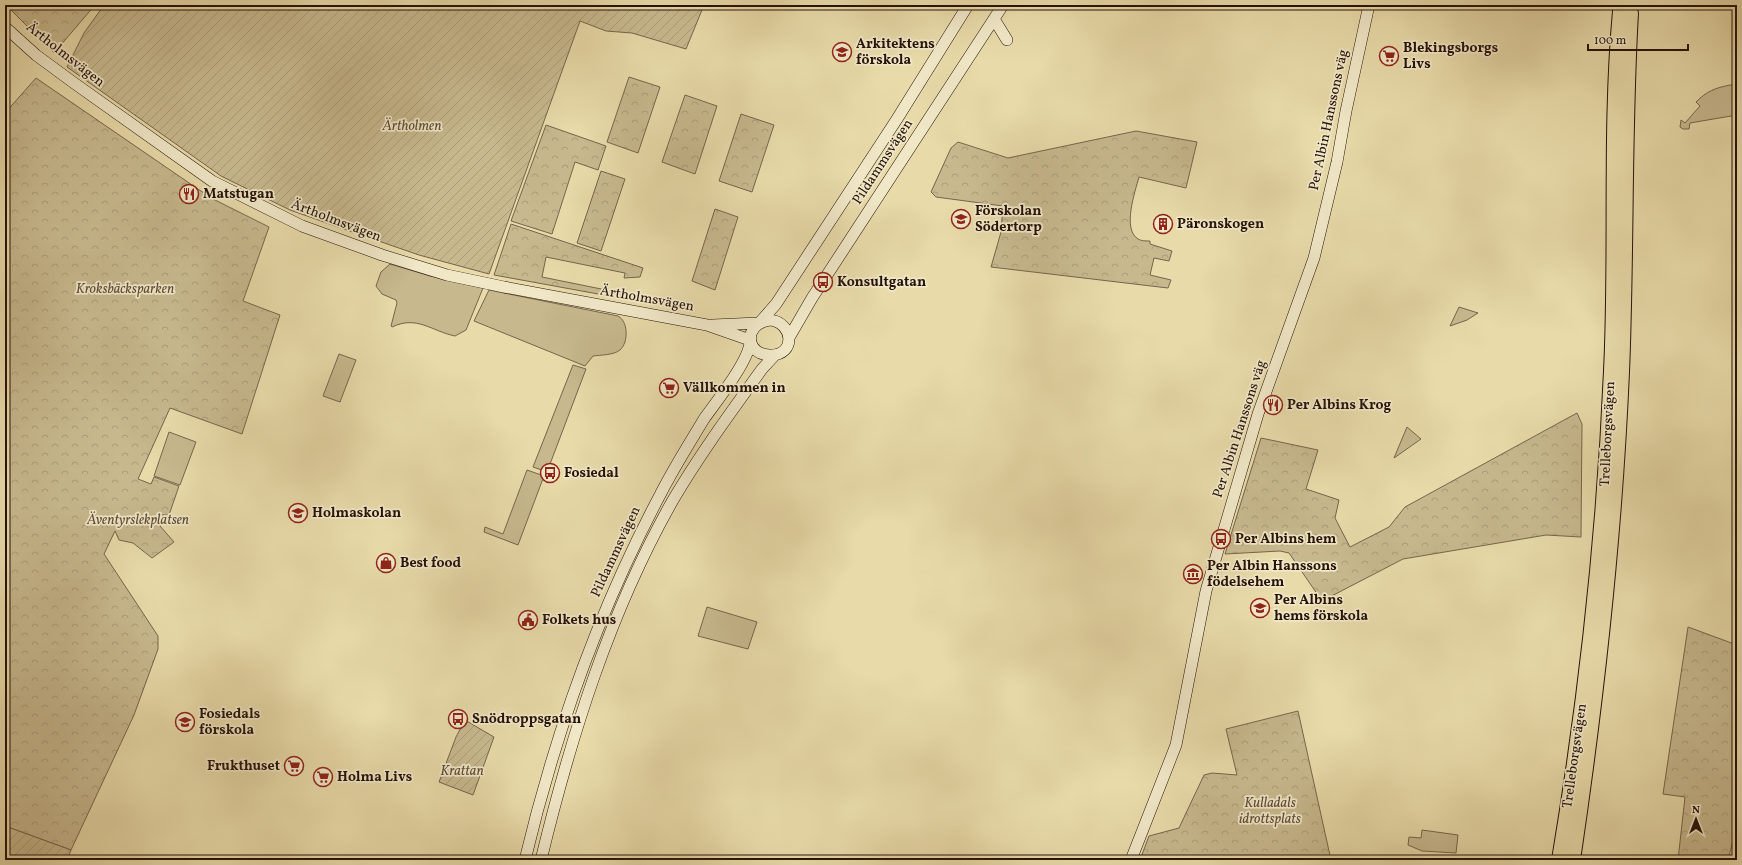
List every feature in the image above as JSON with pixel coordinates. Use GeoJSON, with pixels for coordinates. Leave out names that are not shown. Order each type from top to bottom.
{"type":"FeatureCollection","features":[{"type":"Feature","properties":{"kind":"highway","name":"Trelleborgsvägen"},"geometry":{"type":"LineString","coordinates":[[1559,860],[1574,768],[1586,674],[1603,511],[1612,369],[1614,114],[1628,8]]}},
{"type":"Feature","properties":{"kind":"highway","name":"Trelleborgsvägen"},"geometry":{"type":"LineString","coordinates":[[1573,860],[1600,667],[1617,469],[1624,327],[1628,8]]}},
{"type":"Feature","properties":{"kind":"main road","name":"Pildammsvägen"},"geometry":{"type":"LineString","coordinates":[[759,322],[776,304],[897,120],[968,5]]}},
{"type":"Feature","properties":{"kind":"main road","name":"Pildammsvägen"},"geometry":{"type":"LineString","coordinates":[[790,336],[812,298],[1002,5]]}},
{"type":"Feature","properties":{"kind":"main road","name":"Per Albin Hanssons väg"},"geometry":{"type":"LineString","coordinates":[[1131,860],[1176,745],[1206,591],[1257,419],[1314,258],[1334,177],[1346,111],[1369,5]]}},
{"type":"Feature","properties":{"kind":"main road"},"geometry":{"type":"LineString","coordinates":[[994,19],[1007,40]]}},
{"type":"Feature","properties":{"kind":"main road","name":"Ärtholmsvägen"},"geometry":{"type":"LineString","coordinates":[[5,27],[36,55],[212,181],[302,226],[411,265],[471,281],[707,325],[739,335],[750,341],[762,354],[775,355]]}},
{"type":"Feature","properties":{"kind":"main road","name":"Ärtholmsvägen"},"geometry":{"type":"LineString","coordinates":[[707,325],[769,320],[778,321],[786,329],[790,336]]}},
{"type":"Feature","properties":{"kind":"main road"},"geometry":{"type":"LineString","coordinates":[[750,341],[752,330],[759,322]]}},
{"type":"Feature","properties":{"kind":"main road"},"geometry":{"type":"LineString","coordinates":[[726,332],[740,345],[742,361]]}},
{"type":"Feature","properties":{"kind":"main road"},"geometry":{"type":"LineString","coordinates":[[775,355],[787,348],[790,342],[790,336]]}},
{"type":"Feature","properties":{"kind":"main road","name":"Pildammsvägen"},"geometry":{"type":"LineString","coordinates":[[525,860],[558,738],[590,647],[630,556],[660,495],[704,420],[742,361],[750,341]]}},
{"type":"Feature","properties":{"kind":"main road","name":"Pildammsvägen"},"geometry":{"type":"LineString","coordinates":[[541,860],[573,743],[605,644],[626,594],[673,500],[708,444],[762,369],[775,355]]}},
{"type":"Feature","properties":{"kind":"green space"},"geometry":{"type":"Polygon","coordinates":[[[9,5],[95,5],[54,53],[8,7],[9,5]]]}},
{"type":"Feature","properties":{"kind":"green space","name":"Ärtholmen"},"geometry":{"type":"Polygon","coordinates":[[[104,5],[704,5],[686,49],[632,33],[606,31],[580,21],[489,274],[419,255],[290,210],[221,176],[67,67],[84,33],[104,5]]]}},
{"type":"Feature","properties":{"kind":"green space"},"geometry":{"type":"Polygon","coordinates":[[[629,77],[660,87],[638,153],[607,142],[629,77]]]}},
{"type":"Feature","properties":{"kind":"green space","name":"Kroksbäcksparken"},"geometry":{"type":"Polygon","coordinates":[[[36,78],[211,198],[269,227],[243,301],[280,315],[242,434],[170,408],[138,479],[151,484],[154,477],[179,486],[169,515],[161,515],[160,526],[174,542],[152,558],[133,543],[119,540],[115,531],[104,554],[158,636],[158,649],[134,715],[71,850],[5,826],[5,113],[36,78]]]}},
{"type":"Feature","properties":{"kind":"green space"},"geometry":{"type":"Polygon","coordinates":[[[1730,85],[1737,85],[1737,115],[1690,123],[1689,129],[1683,129],[1680,127],[1681,120],[1685,123],[1700,106],[1696,102],[1700,98],[1712,90],[1730,85]]]}},
{"type":"Feature","properties":{"kind":"green space"},"geometry":{"type":"Polygon","coordinates":[[[685,95],[717,106],[695,174],[662,162],[685,95]]]}},
{"type":"Feature","properties":{"kind":"green space"},"geometry":{"type":"Polygon","coordinates":[[[741,114],[774,125],[752,192],[719,181],[741,114]]]}},
{"type":"Feature","properties":{"kind":"green space"},"geometry":{"type":"Polygon","coordinates":[[[546,125],[606,146],[598,170],[575,162],[552,234],[511,221],[546,125]]]}},
{"type":"Feature","properties":{"kind":"green space"},"geometry":{"type":"Polygon","coordinates":[[[1136,131],[1197,142],[1186,188],[1139,177],[1131,210],[1131,227],[1133,234],[1139,240],[1150,241],[1150,244],[1172,251],[1169,261],[1154,258],[1150,275],[1171,280],[1168,288],[991,267],[1001,232],[1003,206],[936,197],[931,192],[951,148],[958,142],[1008,158],[1136,131]]]}},
{"type":"Feature","properties":{"kind":"green space"},"geometry":{"type":"Polygon","coordinates":[[[601,171],[625,179],[601,251],[577,243],[601,171]]]}},
{"type":"Feature","properties":{"kind":"green space"},"geometry":{"type":"Polygon","coordinates":[[[715,209],[738,217],[715,290],[692,281],[715,209]]]}},
{"type":"Feature","properties":{"kind":"green space"},"geometry":{"type":"Polygon","coordinates":[[[511,224],[643,268],[640,277],[624,278],[625,273],[546,257],[542,277],[621,293],[620,298],[494,275],[511,224]]]}},
{"type":"Feature","properties":{"kind":"green space"},"geometry":{"type":"Polygon","coordinates":[[[390,264],[430,276],[483,288],[466,330],[455,336],[417,323],[401,324],[392,327],[397,303],[396,300],[382,294],[376,286],[381,272],[390,264]]]}},
{"type":"Feature","properties":{"kind":"green space"},"geometry":{"type":"Polygon","coordinates":[[[489,290],[618,316],[624,322],[626,332],[625,342],[617,352],[593,356],[585,366],[474,321],[489,290]]]}},
{"type":"Feature","properties":{"kind":"green space"},"geometry":{"type":"Polygon","coordinates":[[[1459,307],[1478,313],[1467,320],[1450,326],[1459,307]]]}},
{"type":"Feature","properties":{"kind":"green space"},"geometry":{"type":"Polygon","coordinates":[[[339,354],[356,360],[340,402],[323,396],[339,354]]]}},
{"type":"Feature","properties":{"kind":"green space"},"geometry":{"type":"Polygon","coordinates":[[[573,365],[586,369],[547,472],[533,467],[573,365]]]}},
{"type":"Feature","properties":{"kind":"green space"},"geometry":{"type":"Polygon","coordinates":[[[1577,413],[1582,424],[1581,537],[1546,535],[1403,559],[1322,601],[1289,553],[1280,551],[1225,554],[1261,438],[1318,450],[1306,489],[1339,500],[1335,518],[1350,547],[1389,527],[1405,507],[1577,413]]]}},
{"type":"Feature","properties":{"kind":"green space"},"geometry":{"type":"Polygon","coordinates":[[[1407,427],[1421,439],[1394,458],[1407,427]]]}},
{"type":"Feature","properties":{"kind":"green space"},"geometry":{"type":"Polygon","coordinates":[[[169,432],[196,442],[180,485],[154,476],[169,432]]]}},
{"type":"Feature","properties":{"kind":"green space"},"geometry":{"type":"Polygon","coordinates":[[[527,470],[544,476],[518,545],[484,532],[485,527],[503,534],[527,470]]]}},
{"type":"Feature","properties":{"kind":"green space"},"geometry":{"type":"Polygon","coordinates":[[[707,607],[757,622],[748,649],[698,636],[707,607]]]}},
{"type":"Feature","properties":{"kind":"green space"},"geometry":{"type":"Polygon","coordinates":[[[1688,627],[1737,645],[1737,825],[1728,860],[1678,860],[1685,797],[1663,794],[1688,627]]]}},
{"type":"Feature","properties":{"kind":"green space","name":"Kulladals idrottsplats"},"geometry":{"type":"Polygon","coordinates":[[[1298,711],[1331,860],[1140,860],[1149,836],[1179,828],[1204,775],[1212,773],[1237,775],[1226,729],[1298,711]]]}},
{"type":"Feature","properties":{"kind":"green space","name":"Krattan"},"geometry":{"type":"Polygon","coordinates":[[[465,720],[494,737],[473,795],[439,782],[456,737],[465,720]]]}},
{"type":"Feature","properties":{"kind":"green space"},"geometry":{"type":"Polygon","coordinates":[[[5,826],[71,850],[67,860],[5,860],[5,826]]]}},
{"type":"Feature","properties":{"kind":"green space"},"geometry":{"type":"Polygon","coordinates":[[[1422,830],[1458,835],[1456,853],[1422,851],[1408,845],[1409,837],[1421,838],[1422,830]]]}},
{"type":"Feature","properties":{"kind":"place","name":"Arkitektens förskola"},"geometry":{"type":"Point","coordinates":[842,52]}},
{"type":"Feature","properties":{"kind":"place","name":"Blekingsborgs Livs"},"geometry":{"type":"Point","coordinates":[1389,56]}},
{"type":"Feature","properties":{"kind":"place","name":"Matstugan"},"geometry":{"type":"Point","coordinates":[189,194]}},
{"type":"Feature","properties":{"kind":"place","name":"Förskolan Södertorp"},"geometry":{"type":"Point","coordinates":[961,219]}},
{"type":"Feature","properties":{"kind":"place","name":"Päronskogen"},"geometry":{"type":"Point","coordinates":[1163,224]}},
{"type":"Feature","properties":{"kind":"place","name":"Konsultgatan"},"geometry":{"type":"Point","coordinates":[823,282]}},
{"type":"Feature","properties":{"kind":"place","name":"Vällkommen in"},"geometry":{"type":"Point","coordinates":[669,388]}},
{"type":"Feature","properties":{"kind":"place","name":"Per Albins Krog"},"geometry":{"type":"Point","coordinates":[1273,405]}},
{"type":"Feature","properties":{"kind":"place","name":"Fosiedal"},"geometry":{"type":"Point","coordinates":[550,473]}},
{"type":"Feature","properties":{"kind":"place","name":"Holmaskolan"},"geometry":{"type":"Point","coordinates":[298,513]}},
{"type":"Feature","properties":{"kind":"place","name":"Per Albins hem"},"geometry":{"type":"Point","coordinates":[1221,539]}},
{"type":"Feature","properties":{"kind":"place","name":"Best food"},"geometry":{"type":"Point","coordinates":[386,563]}},
{"type":"Feature","properties":{"kind":"place","name":"Per Albin Hanssons födelsehem"},"geometry":{"type":"Point","coordinates":[1193,574]}},
{"type":"Feature","properties":{"kind":"place","name":"Per Albins hems förskola"},"geometry":{"type":"Point","coordinates":[1260,608]}},
{"type":"Feature","properties":{"kind":"place","name":"Folkets hus"},"geometry":{"type":"Point","coordinates":[528,620]}},
{"type":"Feature","properties":{"kind":"place","name":"Snödroppsgatan"},"geometry":{"type":"Point","coordinates":[458,719]}},
{"type":"Feature","properties":{"kind":"place","name":"Fosiedals förskola"},"geometry":{"type":"Point","coordinates":[185,722]}},
{"type":"Feature","properties":{"kind":"place","name":"Frukthuset"},"geometry":{"type":"Point","coordinates":[294,766]}},
{"type":"Feature","properties":{"kind":"place","name":"Holma Livs"},"geometry":{"type":"Point","coordinates":[323,777]}},
{"type":"Feature","properties":{"kind":"park label","name":"Äventyrslekplatsen"},"geometry":{"type":"Point","coordinates":[138,520]}}]}
